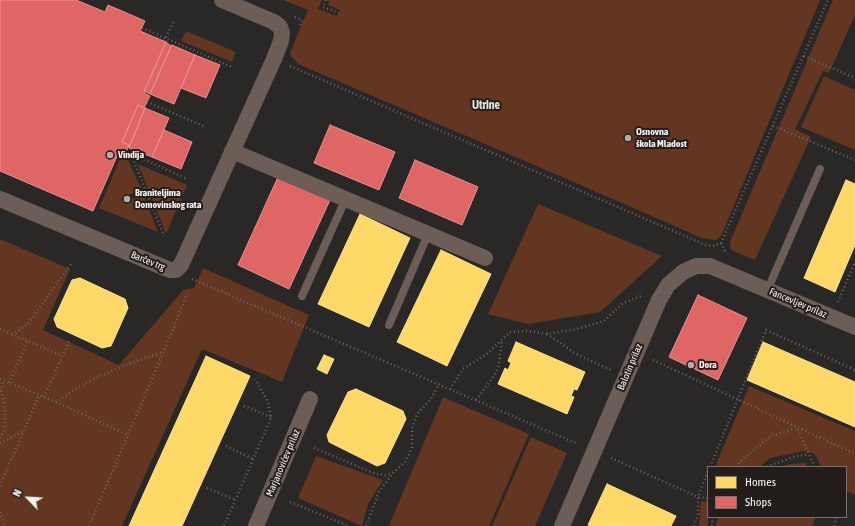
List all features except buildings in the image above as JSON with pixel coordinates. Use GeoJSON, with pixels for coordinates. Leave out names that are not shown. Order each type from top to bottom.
{"type":"FeatureCollection","features":[{"type":"Feature","properties":{"kind":"street","name":"Barčev trg"},"geometry":{"type":"LineString","coordinates":[[0,198],[165,268],[176,270],[181,265],[281,41],[282,33],[278,24],[222,0]]}},
{"type":"Feature","properties":{"kind":"street"},"geometry":{"type":"LineString","coordinates":[[232,151],[485,258]]}},
{"type":"Feature","properties":{"kind":"street","name":"Balotin prilaz"},"geometry":{"type":"LineString","coordinates":[[562,526],[659,300],[668,286],[683,272],[696,266],[710,266],[742,279]]}},
{"type":"Feature","properties":{"kind":"street","name":"Fancevljev prilaz"},"geometry":{"type":"LineString","coordinates":[[742,279],[855,327]]}},
{"type":"Feature","properties":{"kind":"street","name":"Marjanovićev prilaz"},"geometry":{"type":"LineString","coordinates":[[256,526],[310,399]]}},
{"type":"Feature","properties":{"kind":"lane"},"geometry":{"type":"LineString","coordinates":[[767,290],[820,169]]}},
{"type":"Feature","properties":{"kind":"lane"},"geometry":{"type":"LineString","coordinates":[[302,296],[346,198]]}},
{"type":"Feature","properties":{"kind":"lane"},"geometry":{"type":"LineString","coordinates":[[389,325],[428,234]]}},
{"type":"Feature","properties":{"kind":"path"},"geometry":{"type":"LineString","coordinates":[[326,0],[323,7],[339,13]]}},
{"type":"Feature","properties":{"kind":"path"},"geometry":{"type":"LineString","coordinates":[[284,63],[706,245],[713,246],[721,243],[828,0]]}},
{"type":"Feature","properties":{"kind":"path"},"geometry":{"type":"LineString","coordinates":[[165,40],[174,21]]}},
{"type":"Feature","properties":{"kind":"path"},"geometry":{"type":"LineString","coordinates":[[142,28],[165,40],[232,67]]}},
{"type":"Feature","properties":{"kind":"path"},"geometry":{"type":"LineString","coordinates":[[804,56],[855,78]]}},
{"type":"Feature","properties":{"kind":"path"},"geometry":{"type":"LineString","coordinates":[[147,102],[206,127]]}},
{"type":"Feature","properties":{"kind":"path"},"geometry":{"type":"LineString","coordinates":[[773,126],[855,160]]}},
{"type":"Feature","properties":{"kind":"path"},"geometry":{"type":"LineString","coordinates":[[126,151],[185,178]]}},
{"type":"Feature","properties":{"kind":"path"},"geometry":{"type":"LineString","coordinates":[[131,154],[164,236]]}},
{"type":"Feature","properties":{"kind":"path"},"geometry":{"type":"LineString","coordinates":[[838,303],[855,262]]}},
{"type":"Feature","properties":{"kind":"path"},"geometry":{"type":"LineString","coordinates":[[12,335],[28,324],[72,264]]}},
{"type":"Feature","properties":{"kind":"path"},"geometry":{"type":"LineString","coordinates":[[192,279],[580,444]]}},
{"type":"Feature","properties":{"kind":"path"},"geometry":{"type":"LineString","coordinates":[[89,526],[187,293]]}},
{"type":"Feature","properties":{"kind":"path"},"geometry":{"type":"LineString","coordinates":[[450,389],[463,369],[488,353],[510,332],[528,331],[547,334],[577,329],[604,321],[623,303],[643,295]]}},
{"type":"Feature","properties":{"kind":"path"},"geometry":{"type":"LineString","coordinates":[[0,329],[62,356]]}},
{"type":"Feature","properties":{"kind":"path"},"geometry":{"type":"LineString","coordinates":[[710,466],[736,400],[766,330],[855,370]]}},
{"type":"Feature","properties":{"kind":"path"},"geometry":{"type":"LineString","coordinates":[[547,334],[565,348],[611,370]]}},
{"type":"Feature","properties":{"kind":"path"},"geometry":{"type":"LineString","coordinates":[[44,397],[70,339]]}},
{"type":"Feature","properties":{"kind":"path"},"geometry":{"type":"LineString","coordinates":[[476,400],[494,376],[498,368],[502,340]]}},
{"type":"Feature","properties":{"kind":"path"},"geometry":{"type":"LineString","coordinates":[[9,383],[28,341]]}},
{"type":"Feature","properties":{"kind":"path"},"geometry":{"type":"LineString","coordinates":[[56,402],[82,385],[98,377],[132,362],[163,352]]}},
{"type":"Feature","properties":{"kind":"path"},"geometry":{"type":"LineString","coordinates":[[652,361],[855,454]]}},
{"type":"Feature","properties":{"kind":"path"},"geometry":{"type":"LineString","coordinates":[[0,438],[4,431],[5,424],[1,379],[128,435]]}},
{"type":"Feature","properties":{"kind":"path"},"geometry":{"type":"LineString","coordinates":[[224,526],[271,418],[268,402],[255,379]]}},
{"type":"Feature","properties":{"kind":"path"},"geometry":{"type":"LineString","coordinates":[[366,526],[379,492],[393,473],[405,462],[412,448],[412,429],[417,414],[431,399],[439,384]]}},
{"type":"Feature","properties":{"kind":"path"},"geometry":{"type":"LineString","coordinates":[[0,486],[39,395]]}},
{"type":"Feature","properties":{"kind":"path"},"geometry":{"type":"LineString","coordinates":[[244,406],[271,418]]}},
{"type":"Feature","properties":{"kind":"path"},"geometry":{"type":"LineString","coordinates":[[797,428],[815,466]]}},
{"type":"Feature","properties":{"kind":"path"},"geometry":{"type":"LineString","coordinates":[[737,466],[744,458],[771,436],[797,428]]}},
{"type":"Feature","properties":{"kind":"path"},"geometry":{"type":"LineString","coordinates":[[0,443],[24,431]]}},
{"type":"Feature","properties":{"kind":"path"},"geometry":{"type":"LineString","coordinates":[[226,446],[253,459]]}},
{"type":"Feature","properties":{"kind":"path"},"geometry":{"type":"LineString","coordinates":[[314,448],[376,474],[385,475],[393,473]]}},
{"type":"Feature","properties":{"kind":"path"},"geometry":{"type":"LineString","coordinates":[[770,466],[793,457],[810,454]]}},
{"type":"Feature","properties":{"kind":"path"},"geometry":{"type":"LineString","coordinates":[[611,458],[698,497],[707,498]]}},
{"type":"Feature","properties":{"kind":"path"},"geometry":{"type":"LineString","coordinates":[[694,526],[698,516],[698,497],[707,474]]}},
{"type":"Feature","properties":{"kind":"path"},"geometry":{"type":"LineString","coordinates":[[207,488],[235,500]]}},
{"type":"Feature","properties":{"kind":"path"},"geometry":{"type":"LineString","coordinates":[[290,502],[349,526]]}},
{"type":"Feature","properties":{"kind":"path"},"geometry":{"type":"LineString","coordinates":[[0,512],[5,526]]}},
{"type":"Feature","properties":{"kind":"shaded area","name":"Osnovna škola Mladost"},"geometry":{"type":"Polygon","coordinates":[[[283,0],[322,0],[318,9],[337,16],[340,10],[328,5],[329,0],[820,0],[722,234],[718,239],[714,240],[702,238],[298,64],[290,53],[308,10],[283,0]]]}},
{"type":"Feature","properties":{"kind":"shaded area"},"geometry":{"type":"Polygon","coordinates":[[[833,0],[855,0],[855,15],[829,73],[823,71],[795,129],[811,137],[755,260],[731,250],[730,242],[833,0]]]}},
{"type":"Feature","properties":{"kind":"shaded area"},"geometry":{"type":"Polygon","coordinates":[[[186,31],[236,52],[232,62],[181,41],[186,31]]]}},
{"type":"Feature","properties":{"kind":"shaded area"},"geometry":{"type":"Polygon","coordinates":[[[824,76],[855,90],[855,150],[801,127],[824,76]]]}},
{"type":"Feature","properties":{"kind":"shaded area"},"geometry":{"type":"Polygon","coordinates":[[[121,157],[128,160],[142,190],[124,197],[126,202],[143,194],[158,232],[99,208],[121,157]]]}},
{"type":"Feature","properties":{"kind":"shaded area"},"geometry":{"type":"Polygon","coordinates":[[[138,164],[187,185],[166,234],[138,164]]]}},
{"type":"Feature","properties":{"kind":"shaded area"},"geometry":{"type":"Polygon","coordinates":[[[538,204],[662,256],[600,312],[528,324],[488,314],[538,204]]]}},
{"type":"Feature","properties":{"kind":"shaded area"},"geometry":{"type":"Polygon","coordinates":[[[0,239],[70,269],[43,330],[119,365],[183,290],[194,288],[203,268],[309,315],[282,382],[202,349],[122,526],[0,526],[0,239]]]}},
{"type":"Feature","properties":{"kind":"shaded area"},"geometry":{"type":"Polygon","coordinates":[[[749,386],[855,431],[855,495],[847,491],[847,466],[821,466],[815,454],[804,451],[770,458],[761,466],[715,466],[749,386]]]}},
{"type":"Feature","properties":{"kind":"shaded area"},"geometry":{"type":"Polygon","coordinates":[[[443,397],[529,434],[489,526],[389,526],[443,397]]]}},
{"type":"Feature","properties":{"kind":"shaded area"},"geometry":{"type":"Polygon","coordinates":[[[531,437],[567,453],[535,526],[492,526],[531,437]]]}},
{"type":"Feature","properties":{"kind":"shaded area"},"geometry":{"type":"Polygon","coordinates":[[[316,456],[383,480],[368,504],[362,526],[298,498],[316,456]]]}},
{"type":"Feature","properties":{"kind":"shaded area"},"geometry":{"type":"Polygon","coordinates":[[[806,463],[806,466],[783,466],[806,463]]]}},
{"type":"Feature","properties":{"kind":"shaded area"},"geometry":{"type":"Polygon","coordinates":[[[701,501],[707,502],[708,526],[699,526],[701,501]]]}},
{"type":"Feature","properties":{"kind":"shaded area"},"geometry":{"type":"Polygon","coordinates":[[[718,518],[816,518],[812,526],[716,526],[718,518]]]}},
{"type":"Feature","properties":{"kind":"place","name":"Osnovna škola Mladost"},"geometry":{"type":"Point","coordinates":[628,138]}},
{"type":"Feature","properties":{"kind":"place","name":"Vindija"},"geometry":{"type":"Point","coordinates":[110,155]}},
{"type":"Feature","properties":{"kind":"place","name":"Braniteljima Domovinskog rata"},"geometry":{"type":"Point","coordinates":[127,199]}},
{"type":"Feature","properties":{"kind":"place","name":"Dora"},"geometry":{"type":"Point","coordinates":[691,365]}},
{"type":"Feature","properties":{"kind":"district","name":"Utrine"},"geometry":{"type":"Point","coordinates":[486,105]}}]}
